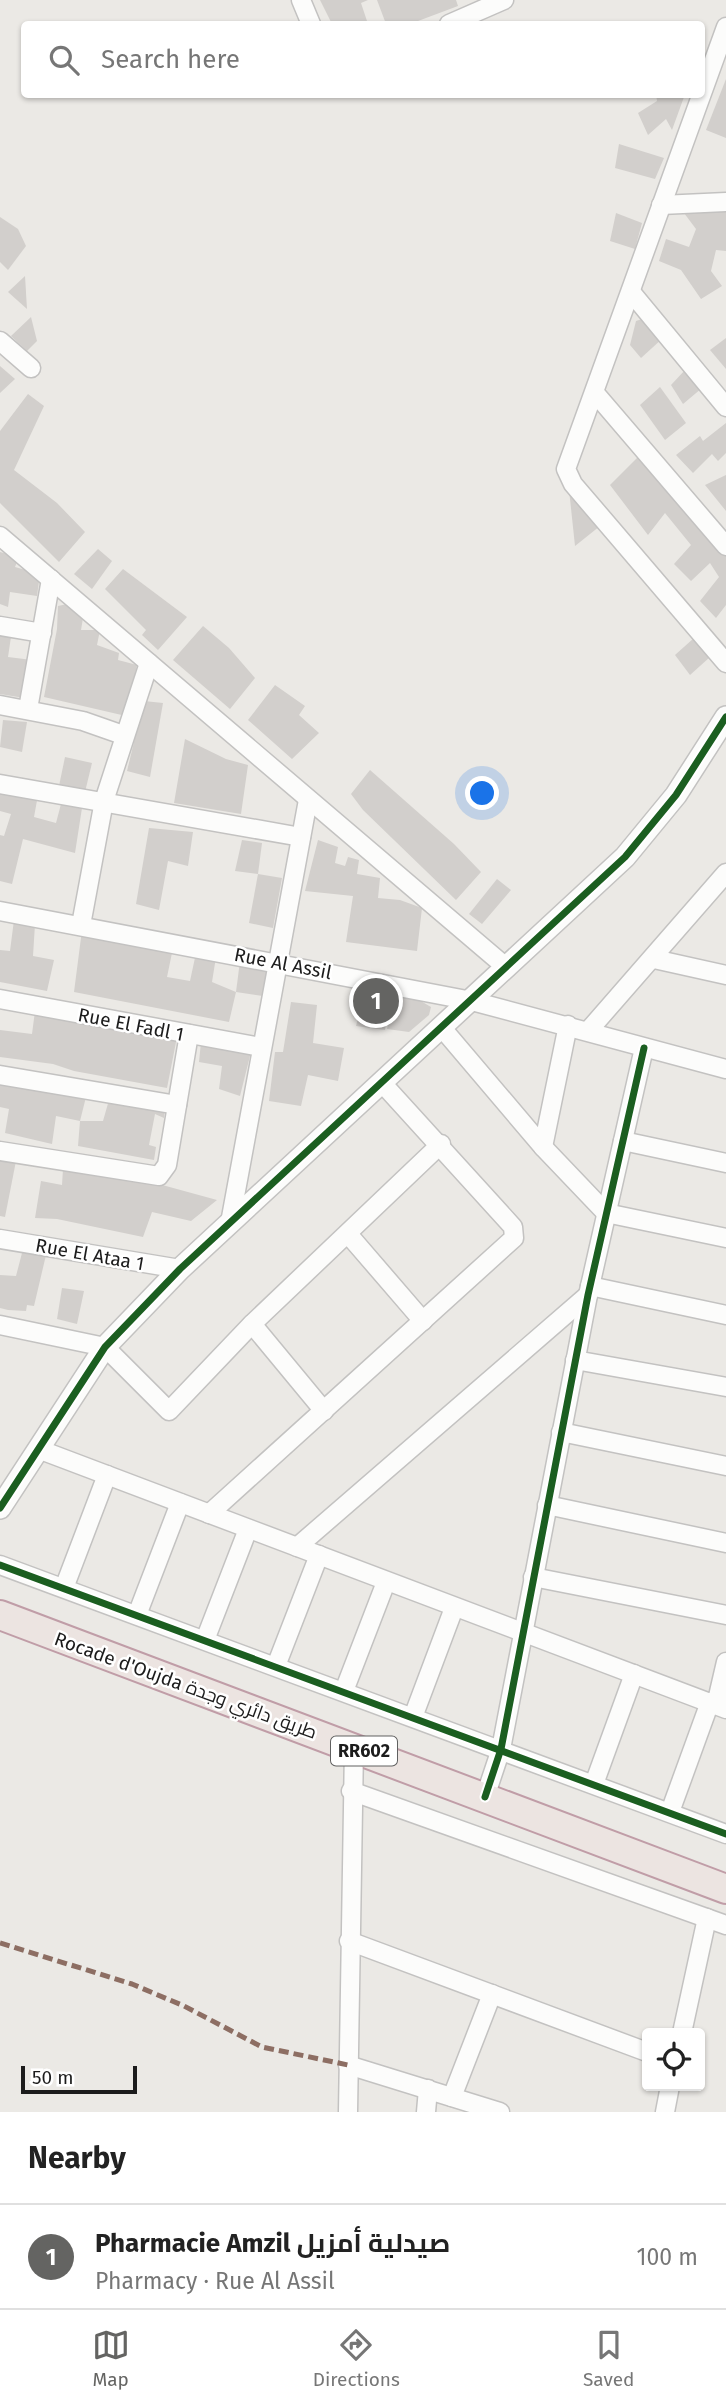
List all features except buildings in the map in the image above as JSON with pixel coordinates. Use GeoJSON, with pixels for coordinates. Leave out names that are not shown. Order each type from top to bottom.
{"type":"FeatureCollection","features":[{"type":"Feature","properties":{"kind":"highway","name":"Rocade d'Oujda طريق دائري وجدة"},"geometry":{"type":"LineString","coordinates":[[0,1596],[488,1788],[726,1889]]}},
{"type":"Feature","properties":{"kind":"highway","name":"Rocade d'Oujda طريق دائري وجدة"},"geometry":{"type":"LineString","coordinates":[[0,1615],[354,1747],[488,1788],[726,1870]]}},
{"type":"Feature","properties":{"kind":"street"},"geometry":{"type":"LineString","coordinates":[[301,0],[310,21]]}},
{"type":"Feature","properties":{"kind":"street"},"geometry":{"type":"LineString","coordinates":[[456,21],[504,0]]}},
{"type":"Feature","properties":{"kind":"street"},"geometry":{"type":"LineString","coordinates":[[705,85],[726,27]]}},
{"type":"Feature","properties":{"kind":"street"},"geometry":{"type":"LineString","coordinates":[[700,98],[595,393],[568,455],[566,469],[569,479],[726,663]]}},
{"type":"Feature","properties":{"kind":"street"},"geometry":{"type":"LineString","coordinates":[[661,205],[726,202]]}},
{"type":"Feature","properties":{"kind":"street"},"geometry":{"type":"LineString","coordinates":[[631,292],[726,407]]}},
{"type":"Feature","properties":{"kind":"street"},"geometry":{"type":"LineString","coordinates":[[0,341],[31,368]]}},
{"type":"Feature","properties":{"kind":"street"},"geometry":{"type":"LineString","coordinates":[[595,393],[726,547]]}},
{"type":"Feature","properties":{"kind":"street"},"geometry":{"type":"LineString","coordinates":[[0,536],[507,968]]}},
{"type":"Feature","properties":{"kind":"street"},"geometry":{"type":"LineString","coordinates":[[28,709],[51,579]]}},
{"type":"Feature","properties":{"kind":"street"},"geometry":{"type":"LineString","coordinates":[[0,626],[42,633]]}},
{"type":"Feature","properties":{"kind":"street"},"geometry":{"type":"LineString","coordinates":[[81,925],[104,801],[123,735],[149,663]]}},
{"type":"Feature","properties":{"kind":"street"},"geometry":{"type":"LineString","coordinates":[[0,705],[107,727],[123,735]]}},
{"type":"Feature","properties":{"kind":"street"},"geometry":{"type":"LineString","coordinates":[[0,1508],[105,1348],[180,1269],[383,1084],[625,856],[676,795],[726,717]]}},
{"type":"Feature","properties":{"kind":"street"},"geometry":{"type":"LineString","coordinates":[[0,784],[301,837]]}},
{"type":"Feature","properties":{"kind":"street"},"geometry":{"type":"LineString","coordinates":[[230,1223],[309,800]]}},
{"type":"Feature","properties":{"kind":"street"},"geometry":{"type":"LineString","coordinates":[[589,1030],[654,959],[726,873]]}},
{"type":"Feature","properties":{"kind":"street","name":"Rue Al Assil"},"geometry":{"type":"LineString","coordinates":[[0,911],[472,1001],[589,1030],[644,1048],[726,1069]]}},
{"type":"Feature","properties":{"kind":"street"},"geometry":{"type":"LineString","coordinates":[[654,959],[726,975]]}},
{"type":"Feature","properties":{"kind":"street","name":"Rue El Fadl 1"},"geometry":{"type":"LineString","coordinates":[[0,999],[261,1047]]}},
{"type":"Feature","properties":{"kind":"street"},"geometry":{"type":"LineString","coordinates":[[543,1147],[568,1025]]}},
{"type":"Feature","properties":{"kind":"street"},"geometry":{"type":"LineString","coordinates":[[442,1028],[543,1147],[606,1213],[726,1238]]}},
{"type":"Feature","properties":{"kind":"street"},"geometry":{"type":"LineString","coordinates":[[0,1151],[159,1176],[167,1165],[189,1034]]}},
{"type":"Feature","properties":{"kind":"street"},"geometry":{"type":"LineString","coordinates":[[488,1788],[501,1749],[589,1291],[644,1048]]}},
{"type":"Feature","properties":{"kind":"street"},"geometry":{"type":"LineString","coordinates":[[0,1075],[177,1105]]}},
{"type":"Feature","properties":{"kind":"street"},"geometry":{"type":"LineString","coordinates":[[209,1514],[510,1242],[515,1233],[513,1227],[441,1144],[383,1084]]}},
{"type":"Feature","properties":{"kind":"street"},"geometry":{"type":"LineString","coordinates":[[622,1141],[726,1163]]}},
{"type":"Feature","properties":{"kind":"street"},"geometry":{"type":"LineString","coordinates":[[0,1325],[105,1348],[169,1411],[252,1324],[441,1144]]}},
{"type":"Feature","properties":{"kind":"street"},"geometry":{"type":"LineString","coordinates":[[348,1234],[423,1321]]}},
{"type":"Feature","properties":{"kind":"street","name":"Rue El Ataa 1"},"geometry":{"type":"LineString","coordinates":[[0,1239],[180,1269]]}},
{"type":"Feature","properties":{"kind":"street"},"geometry":{"type":"LineString","coordinates":[[589,1291],[726,1315]]}},
{"type":"Feature","properties":{"kind":"street"},"geometry":{"type":"LineString","coordinates":[[296,1547],[589,1291]]}},
{"type":"Feature","properties":{"kind":"street"},"geometry":{"type":"LineString","coordinates":[[252,1324],[324,1411]]}},
{"type":"Feature","properties":{"kind":"street"},"geometry":{"type":"LineString","coordinates":[[575,1360],[726,1388]]}},
{"type":"Feature","properties":{"kind":"street"},"geometry":{"type":"LineString","coordinates":[[561,1432],[726,1466]]}},
{"type":"Feature","properties":{"kind":"street"},"geometry":{"type":"LineString","coordinates":[[38,1449],[522,1634],[717,1705]]}},
{"type":"Feature","properties":{"kind":"street"},"geometry":{"type":"LineString","coordinates":[[64,1588],[107,1475]]}},
{"type":"Feature","properties":{"kind":"street"},"geometry":{"type":"LineString","coordinates":[[137,1615],[180,1503]]}},
{"type":"Feature","properties":{"kind":"street"},"geometry":{"type":"LineString","coordinates":[[547,1505],[726,1543]]}},
{"type":"Feature","properties":{"kind":"street"},"geometry":{"type":"LineString","coordinates":[[205,1640],[248,1529]]}},
{"type":"Feature","properties":{"kind":"street"},"geometry":{"type":"LineString","coordinates":[[276,1666],[318,1555]]}},
{"type":"Feature","properties":{"kind":"street"},"geometry":{"type":"LineString","coordinates":[[0,1565],[726,1834]]}},
{"type":"Feature","properties":{"kind":"street"},"geometry":{"type":"LineString","coordinates":[[533,1577],[726,1615]]}},
{"type":"Feature","properties":{"kind":"street"},"geometry":{"type":"LineString","coordinates":[[344,1691],[386,1582]]}},
{"type":"Feature","properties":{"kind":"street"},"geometry":{"type":"LineString","coordinates":[[413,1717],[454,1608]]}},
{"type":"Feature","properties":{"kind":"street"},"geometry":{"type":"LineString","coordinates":[[670,1812],[717,1705],[726,1661]]}},
{"type":"Feature","properties":{"kind":"street"},"geometry":{"type":"LineString","coordinates":[[594,1784],[634,1674]]}},
{"type":"Feature","properties":{"kind":"street"},"geometry":{"type":"LineString","coordinates":[[348,2112],[351,1791],[354,1747]]}},
{"type":"Feature","properties":{"kind":"street"},"geometry":{"type":"LineString","coordinates":[[351,1791],[726,1925]]}},
{"type":"Feature","properties":{"kind":"street"},"geometry":{"type":"LineString","coordinates":[[683,2028],[707,1918]]}},
{"type":"Feature","properties":{"kind":"street"},"geometry":{"type":"LineString","coordinates":[[349,1941],[642,2050]]}},
{"type":"Feature","properties":{"kind":"street"},"geometry":{"type":"LineString","coordinates":[[452,2097],[492,1994]]}},
{"type":"Feature","properties":{"kind":"street"},"geometry":{"type":"LineString","coordinates":[[348,2065],[500,2112]]}},
{"type":"Feature","properties":{"kind":"street"},"geometry":{"type":"LineString","coordinates":[[426,2112],[428,2089]]}},
{"type":"Feature","properties":{"kind":"street"},"geometry":{"type":"LineString","coordinates":[[665,2112],[669,2091]]}},
{"type":"Feature","properties":{"kind":"marked path"},"geometry":{"type":"LineString","coordinates":[[0,1943],[132,1984],[184,2006],[262,2047],[348,2065]]}},
{"type":"Feature","properties":{"kind":"cycle path"},"geometry":{"type":"LineString","coordinates":[[0,1508],[105,1347],[180,1269],[625,857],[676,795],[726,717]]}},
{"type":"Feature","properties":{"kind":"cycle path"},"geometry":{"type":"LineString","coordinates":[[485,1797],[501,1749],[588,1295],[644,1048]]}},
{"type":"Feature","properties":{"kind":"cycle path"},"geometry":{"type":"LineString","coordinates":[[0,1565],[726,1834]]}},
{"type":"Feature","properties":{"kind":"place","name":"Pharmacie Amzil صيدلية أمزيل"},"geometry":{"type":"Point","coordinates":[376,1001]}}]}
